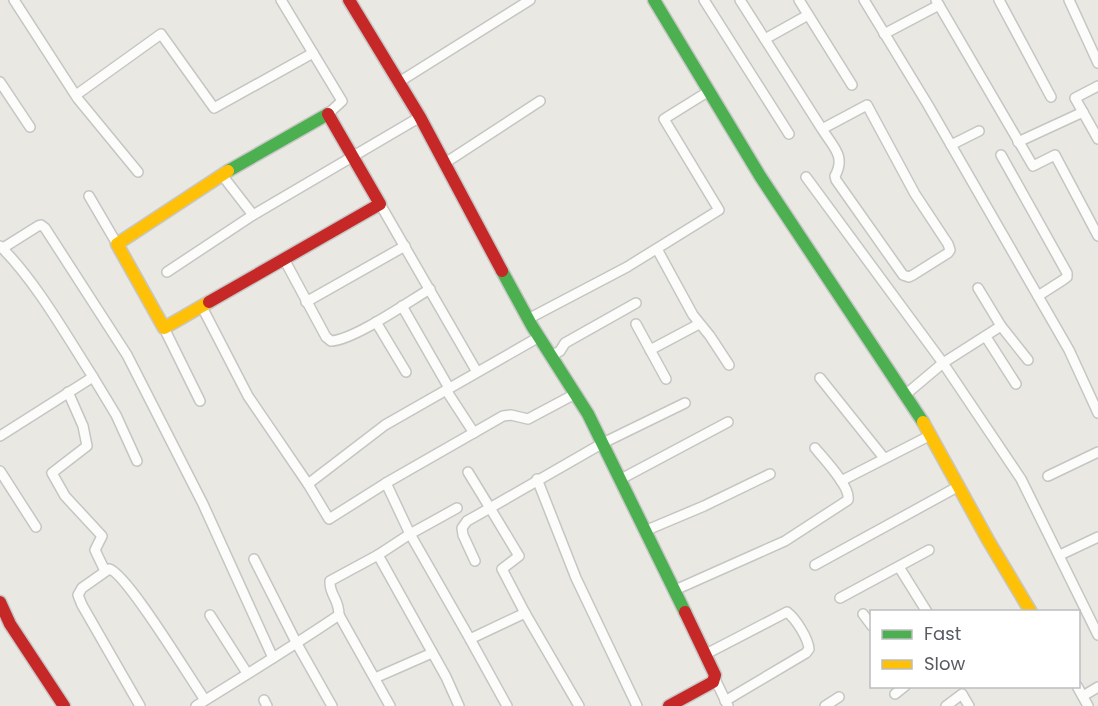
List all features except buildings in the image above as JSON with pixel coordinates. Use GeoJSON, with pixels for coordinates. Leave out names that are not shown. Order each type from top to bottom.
{"type":"FeatureCollection","features":[{"type":"Feature","properties":{"kind":"street"},"geometry":{"type":"LineString","coordinates":[[14,0],[76,95],[138,172]]}},
{"type":"Feature","properties":{"kind":"street"},"geometry":{"type":"LineString","coordinates":[[117,244],[222,175],[328,114],[342,101],[281,0]]}},
{"type":"Feature","properties":{"kind":"street"},"geometry":{"type":"LineString","coordinates":[[349,0],[420,117],[528,319],[603,443],[647,530],[675,590],[706,654],[714,670],[715,679],[727,704],[809,649],[793,617],[787,612],[706,654]]}},
{"type":"Feature","properties":{"kind":"street"},"geometry":{"type":"LineString","coordinates":[[399,82],[530,0]]}},
{"type":"Feature","properties":{"kind":"street"},"geometry":{"type":"LineString","coordinates":[[654,0],[760,176],[931,435],[988,540],[1030,610]]}},
{"type":"Feature","properties":{"kind":"street"},"geometry":{"type":"LineString","coordinates":[[704,0],[789,134]]}},
{"type":"Feature","properties":{"kind":"street"},"geometry":{"type":"LineString","coordinates":[[740,0],[839,157],[841,164],[835,176],[836,180],[903,275],[909,277],[948,254],[950,250],[948,244],[915,194],[867,105],[822,129]]}},
{"type":"Feature","properties":{"kind":"street"},"geometry":{"type":"LineString","coordinates":[[799,0],[852,85]]}},
{"type":"Feature","properties":{"kind":"street"},"geometry":{"type":"LineString","coordinates":[[864,0],[1069,350],[1098,413]]}},
{"type":"Feature","properties":{"kind":"street"},"geometry":{"type":"LineString","coordinates":[[999,0],[1051,97]]}},
{"type":"Feature","properties":{"kind":"street"},"geometry":{"type":"LineString","coordinates":[[1069,0],[1094,44],[1098,63]]}},
{"type":"Feature","properties":{"kind":"street"},"geometry":{"type":"LineString","coordinates":[[885,34],[937,2],[1033,166],[1055,155],[1098,236]]}},
{"type":"Feature","properties":{"kind":"street"},"geometry":{"type":"LineString","coordinates":[[765,39],[808,15]]}},
{"type":"Feature","properties":{"kind":"street"},"geometry":{"type":"LineString","coordinates":[[76,95],[161,34],[214,108],[313,53]]}},
{"type":"Feature","properties":{"kind":"street"},"geometry":{"type":"LineString","coordinates":[[0,82],[30,127]]}},
{"type":"Feature","properties":{"kind":"street"},"geometry":{"type":"LineString","coordinates":[[1098,86],[1075,98],[1098,140]]}},
{"type":"Feature","properties":{"kind":"street"},"geometry":{"type":"LineString","coordinates":[[528,319],[627,267],[719,210],[664,119],[710,92]]}},
{"type":"Feature","properties":{"kind":"street"},"geometry":{"type":"LineString","coordinates":[[445,163],[540,101]]}},
{"type":"Feature","properties":{"kind":"street"},"geometry":{"type":"LineString","coordinates":[[1018,142],[1083,112]]}},
{"type":"Feature","properties":{"kind":"street"},"geometry":{"type":"LineString","coordinates":[[328,114],[477,372]]}},
{"type":"Feature","properties":{"kind":"street"},"geometry":{"type":"LineString","coordinates":[[167,272],[253,215],[420,117]]}},
{"type":"Feature","properties":{"kind":"street"},"geometry":{"type":"LineString","coordinates":[[951,145],[979,131]]}},
{"type":"Feature","properties":{"kind":"street"},"geometry":{"type":"LineString","coordinates":[[1001,155],[1067,273],[1067,277],[1038,296]]}},
{"type":"Feature","properties":{"kind":"street"},"geometry":{"type":"LineString","coordinates":[[222,175],[253,215]]}},
{"type":"Feature","properties":{"kind":"street"},"geometry":{"type":"LineString","coordinates":[[806,177],[943,363],[1021,479],[1098,635]]}},
{"type":"Feature","properties":{"kind":"street"},"geometry":{"type":"LineString","coordinates":[[89,196],[164,328],[200,401]]}},
{"type":"Feature","properties":{"kind":"street"},"geometry":{"type":"LineString","coordinates":[[164,328],[380,204]]}},
{"type":"Feature","properties":{"kind":"street"},"geometry":{"type":"LineString","coordinates":[[137,461],[116,415],[93,377],[49,310],[2,247],[38,226],[42,225],[45,228],[127,355],[203,504],[273,658]]}},
{"type":"Feature","properties":{"kind":"street"},"geometry":{"type":"LineString","coordinates":[[306,302],[405,246]]}},
{"type":"Feature","properties":{"kind":"street"},"geometry":{"type":"LineString","coordinates":[[657,249],[699,324],[729,365]]}},
{"type":"Feature","properties":{"kind":"street"},"geometry":{"type":"LineString","coordinates":[[284,259],[326,337],[331,341],[376,322],[430,289]]}},
{"type":"Feature","properties":{"kind":"street"},"geometry":{"type":"LineString","coordinates":[[978,288],[1001,326],[1028,360]]}},
{"type":"Feature","properties":{"kind":"street"},"geometry":{"type":"LineString","coordinates":[[551,356],[559,352],[565,343],[636,303]]}},
{"type":"Feature","properties":{"kind":"street"},"geometry":{"type":"LineString","coordinates":[[402,306],[474,433]]}},
{"type":"Feature","properties":{"kind":"street"},"geometry":{"type":"LineString","coordinates":[[202,307],[248,396],[308,483],[329,519],[386,483],[508,415],[528,419],[575,394]]}},
{"type":"Feature","properties":{"kind":"street"},"geometry":{"type":"LineString","coordinates":[[376,322],[406,372]]}},
{"type":"Feature","properties":{"kind":"street"},"geometry":{"type":"LineString","coordinates":[[636,324],[666,379]]}},
{"type":"Feature","properties":{"kind":"street"},"geometry":{"type":"LineString","coordinates":[[650,350],[699,324]]}},
{"type":"Feature","properties":{"kind":"street"},"geometry":{"type":"LineString","coordinates":[[905,395],[943,363],[1001,326]]}},
{"type":"Feature","properties":{"kind":"street"},"geometry":{"type":"LineString","coordinates":[[308,483],[385,425],[539,337]]}},
{"type":"Feature","properties":{"kind":"street"},"geometry":{"type":"LineString","coordinates":[[986,337],[1016,384]]}},
{"type":"Feature","properties":{"kind":"street"},"geometry":{"type":"LineString","coordinates":[[0,436],[93,377]]}},
{"type":"Feature","properties":{"kind":"street"},"geometry":{"type":"LineString","coordinates":[[820,378],[884,458]]}},
{"type":"Feature","properties":{"kind":"street"},"geometry":{"type":"LineString","coordinates":[[68,393],[83,426],[87,446],[53,471],[52,475],[65,496],[102,536],[95,550],[105,571]]}},
{"type":"Feature","properties":{"kind":"street"},"geometry":{"type":"LineString","coordinates":[[475,561],[463,535],[462,528],[467,521],[603,443],[685,403]]}},
{"type":"Feature","properties":{"kind":"street"},"geometry":{"type":"LineString","coordinates":[[621,479],[728,423]]}},
{"type":"Feature","properties":{"kind":"street"},"geometry":{"type":"LineString","coordinates":[[841,481],[931,435]]}},
{"type":"Feature","properties":{"kind":"street"},"geometry":{"type":"LineString","coordinates":[[675,590],[785,541],[837,508],[850,497],[841,481],[815,448]]}},
{"type":"Feature","properties":{"kind":"street"},"geometry":{"type":"LineString","coordinates":[[1048,476],[1098,452]]}},
{"type":"Feature","properties":{"kind":"street"},"geometry":{"type":"LineString","coordinates":[[0,471],[36,527]]}},
{"type":"Feature","properties":{"kind":"street"},"geometry":{"type":"LineString","coordinates":[[468,472],[519,556],[502,569],[579,706]]}},
{"type":"Feature","properties":{"kind":"street"},"geometry":{"type":"LineString","coordinates":[[647,530],[770,474]]}},
{"type":"Feature","properties":{"kind":"street"},"geometry":{"type":"LineString","coordinates":[[537,479],[576,578],[638,706]]}},
{"type":"Feature","properties":{"kind":"street"},"geometry":{"type":"LineString","coordinates":[[386,483],[410,534],[507,706]]}},
{"type":"Feature","properties":{"kind":"street"},"geometry":{"type":"LineString","coordinates":[[815,565],[959,486]]}},
{"type":"Feature","properties":{"kind":"street"},"geometry":{"type":"LineString","coordinates":[[390,706],[339,615],[339,605],[330,588],[330,581],[457,508]]}},
{"type":"Feature","properties":{"kind":"street"},"geometry":{"type":"LineString","coordinates":[[1060,555],[1098,537]]}},
{"type":"Feature","properties":{"kind":"street"},"geometry":{"type":"LineString","coordinates":[[840,598],[929,550]]}},
{"type":"Feature","properties":{"kind":"street"},"geometry":{"type":"LineString","coordinates":[[378,555],[459,706]]}},
{"type":"Feature","properties":{"kind":"street"},"geometry":{"type":"LineString","coordinates":[[254,559],[297,644],[332,706]]}},
{"type":"Feature","properties":{"kind":"street"},"geometry":{"type":"LineString","coordinates":[[899,567],[926,610]]}},
{"type":"Feature","properties":{"kind":"street"},"geometry":{"type":"LineString","coordinates":[[140,706],[78,595],[82,588],[110,569],[114,570],[134,594],[205,700]]}},
{"type":"Feature","properties":{"kind":"street"},"geometry":{"type":"LineString","coordinates":[[0,602],[10,624],[64,706]]}},
{"type":"Feature","properties":{"kind":"street"},"geometry":{"type":"LineString","coordinates":[[470,639],[525,613]]}},
{"type":"Feature","properties":{"kind":"street"},"geometry":{"type":"LineString","coordinates":[[210,615],[247,672]]}},
{"type":"Feature","properties":{"kind":"street"},"geometry":{"type":"LineString","coordinates":[[196,706],[247,672],[297,644],[339,615]]}},
{"type":"Feature","properties":{"kind":"street"},"geometry":{"type":"LineString","coordinates":[[863,615],[870,624]]}},
{"type":"Feature","properties":{"kind":"street"},"geometry":{"type":"LineString","coordinates":[[375,678],[432,653]]}},
{"type":"Feature","properties":{"kind":"street"},"geometry":{"type":"LineString","coordinates":[[669,706],[715,679]]}},
{"type":"Feature","properties":{"kind":"street"},"geometry":{"type":"LineString","coordinates":[[1083,696],[1098,687]]}},
{"type":"Feature","properties":{"kind":"street"},"geometry":{"type":"LineString","coordinates":[[895,694],[904,688]]}},
{"type":"Feature","properties":{"kind":"street"},"geometry":{"type":"LineString","coordinates":[[946,706],[969,688]]}},
{"type":"Feature","properties":{"kind":"street"},"geometry":{"type":"LineString","coordinates":[[1078,688],[1088,706]]}},
{"type":"Feature","properties":{"kind":"street"},"geometry":{"type":"LineString","coordinates":[[962,694],[969,706]]}},
{"type":"Feature","properties":{"kind":"street"},"geometry":{"type":"LineString","coordinates":[[825,706],[839,697]]}},
{"type":"Feature","properties":{"kind":"traffic: fast"},"geometry":{"type":"LineString","coordinates":[[654,0],[760,176],[923,422]]}},
{"type":"Feature","properties":{"kind":"traffic: fast"},"geometry":{"type":"LineString","coordinates":[[228,171],[328,114]]}},
{"type":"Feature","properties":{"kind":"traffic: fast"},"geometry":{"type":"LineString","coordinates":[[502,271],[532,326],[588,414],[685,612]]}},
{"type":"Feature","properties":{"kind":"traffic: slow"},"geometry":{"type":"LineString","coordinates":[[209,302],[164,328],[117,244],[228,171]]}},
{"type":"Feature","properties":{"kind":"traffic: slow"},"geometry":{"type":"LineString","coordinates":[[923,422],[1030,610]]}},
{"type":"Feature","properties":{"kind":"traffic: jam"},"geometry":{"type":"LineString","coordinates":[[349,0],[420,117],[502,271]]}},
{"type":"Feature","properties":{"kind":"traffic: jam"},"geometry":{"type":"LineString","coordinates":[[209,302],[380,204],[328,114]]}},
{"type":"Feature","properties":{"kind":"traffic: jam"},"geometry":{"type":"LineString","coordinates":[[0,602],[10,624],[64,706]]}},
{"type":"Feature","properties":{"kind":"traffic: jam"},"geometry":{"type":"LineString","coordinates":[[669,706],[713,682],[715,675],[685,612]]}}]}
